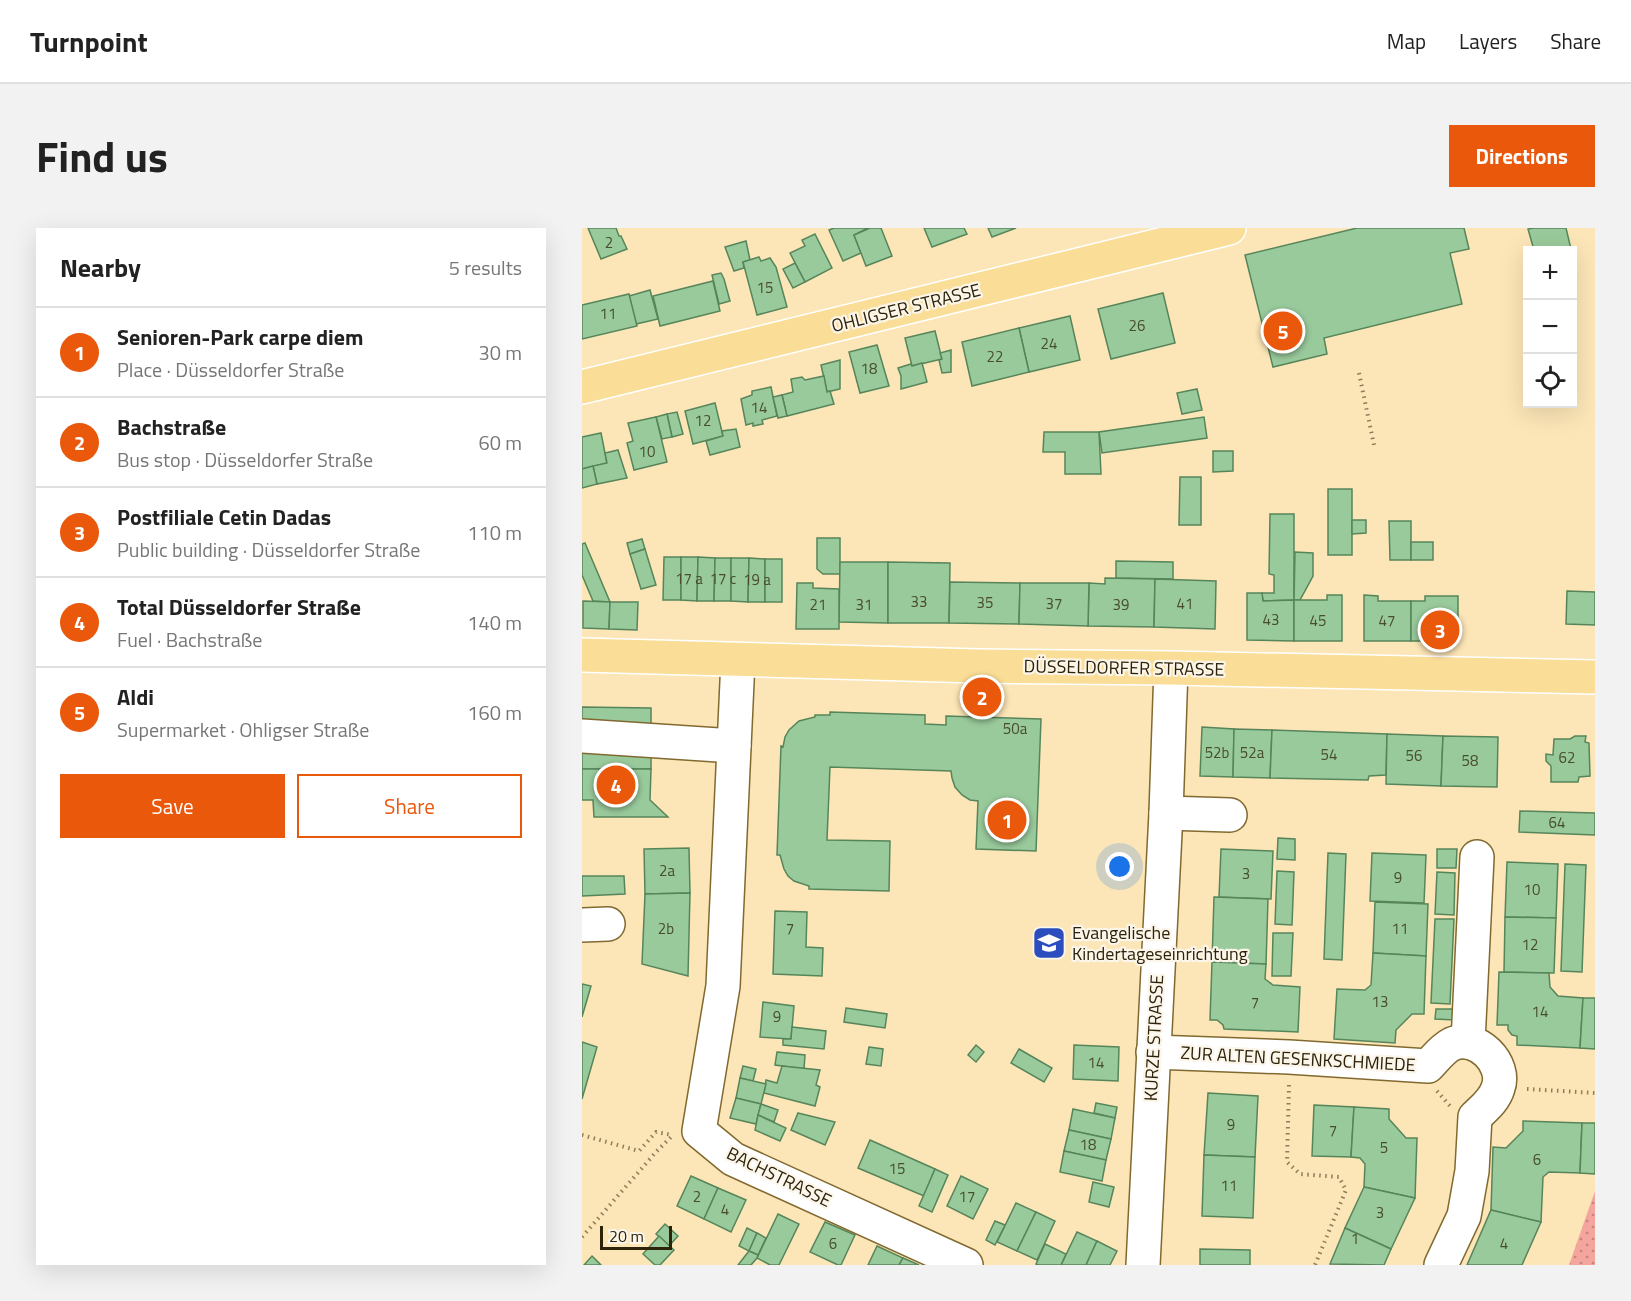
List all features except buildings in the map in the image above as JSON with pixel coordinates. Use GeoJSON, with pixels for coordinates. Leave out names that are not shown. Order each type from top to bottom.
{"type":"FeatureCollection","features":[{"type":"Feature","properties":{"kind":"main road","name":"OHLIGSER STRASSE"},"geometry":{"type":"LineString","coordinates":[[582,387],[1229,228]]}},
{"type":"Feature","properties":{"kind":"main road","name":"DÜSSELDORFER STRASSE"},"geometry":{"type":"LineString","coordinates":[[582,655],[1595,677]]}},
{"type":"Feature","properties":{"kind":"street"},"geometry":{"type":"LineString","coordinates":[[686,1133],[723,986],[738,660]]}},
{"type":"Feature","properties":{"kind":"street","name":"KURZE STRASSE"},"geometry":{"type":"LineString","coordinates":[[1143,1265],[1171,668]]}},
{"type":"Feature","properties":{"kind":"street"},"geometry":{"type":"LineString","coordinates":[[582,736],[734,746]]}},
{"type":"Feature","properties":{"kind":"street"},"geometry":{"type":"LineString","coordinates":[[1166,813],[1230,815]]}},
{"type":"Feature","properties":{"kind":"street"},"geometry":{"type":"LineString","coordinates":[[1442,1265],[1464,1216],[1472,1171],[1475,1117],[1492,1101],[1499,1087],[1500,1076],[1497,1062],[1482,1048],[1468,1042],[1477,857]]}},
{"type":"Feature","properties":{"kind":"street","name":"ZUR ALTEN GESENKSCHMIEDE"},"geometry":{"type":"LineString","coordinates":[[1153,1052],[1428,1066],[1453,1043],[1468,1042]]}},
{"type":"Feature","properties":{"kind":"street","name":"BACHSTRASSE"},"geometry":{"type":"LineString","coordinates":[[686,1133],[733,1159],[966,1265]]}},
{"type":"Feature","properties":{"kind":"path"},"geometry":{"type":"LineString","coordinates":[[1359,373],[1374,445]]}},
{"type":"Feature","properties":{"kind":"path"},"geometry":{"type":"LineString","coordinates":[[1289,1058],[1287,1162],[1300,1174],[1339,1177],[1346,1190],[1315,1265]]}},
{"type":"Feature","properties":{"kind":"path"},"geometry":{"type":"LineString","coordinates":[[1428,1066],[1433,1087],[1453,1109],[1475,1117]]}},
{"type":"Feature","properties":{"kind":"path"},"geometry":{"type":"LineString","coordinates":[[1499,1087],[1595,1093]]}},
{"type":"Feature","properties":{"kind":"path"},"geometry":{"type":"LineString","coordinates":[[582,1135],[639,1151],[656,1132],[686,1133]]}},
{"type":"Feature","properties":{"kind":"path"},"geometry":{"type":"LineString","coordinates":[[582,1237],[656,1152],[686,1133]]}},
{"type":"Feature","properties":{"kind":"shaded area"},"geometry":{"type":"Polygon","coordinates":[[[1595,1191],[1595,1265],[1569,1265],[1595,1191]]]}},
{"type":"Feature","properties":{"kind":"place","name":"Aldi"},"geometry":{"type":"Point","coordinates":[1283,331]}},
{"type":"Feature","properties":{"kind":"place","name":"Postfiliale Cetin Dadas"},"geometry":{"type":"Point","coordinates":[1440,630]}},
{"type":"Feature","properties":{"kind":"place","name":"Bachstraße"},"geometry":{"type":"Point","coordinates":[982,697]}},
{"type":"Feature","properties":{"kind":"place","name":"Total Düsseldorfer Straße"},"geometry":{"type":"Point","coordinates":[616,785]}},
{"type":"Feature","properties":{"kind":"place","name":"Senioren-Park carpe diem"},"geometry":{"type":"Point","coordinates":[1007,820]}},
{"type":"Feature","properties":{"kind":"place","name":"Evangelische Kindertageseinrichtung"},"geometry":{"type":"Point","coordinates":[1049,943]}}]}
